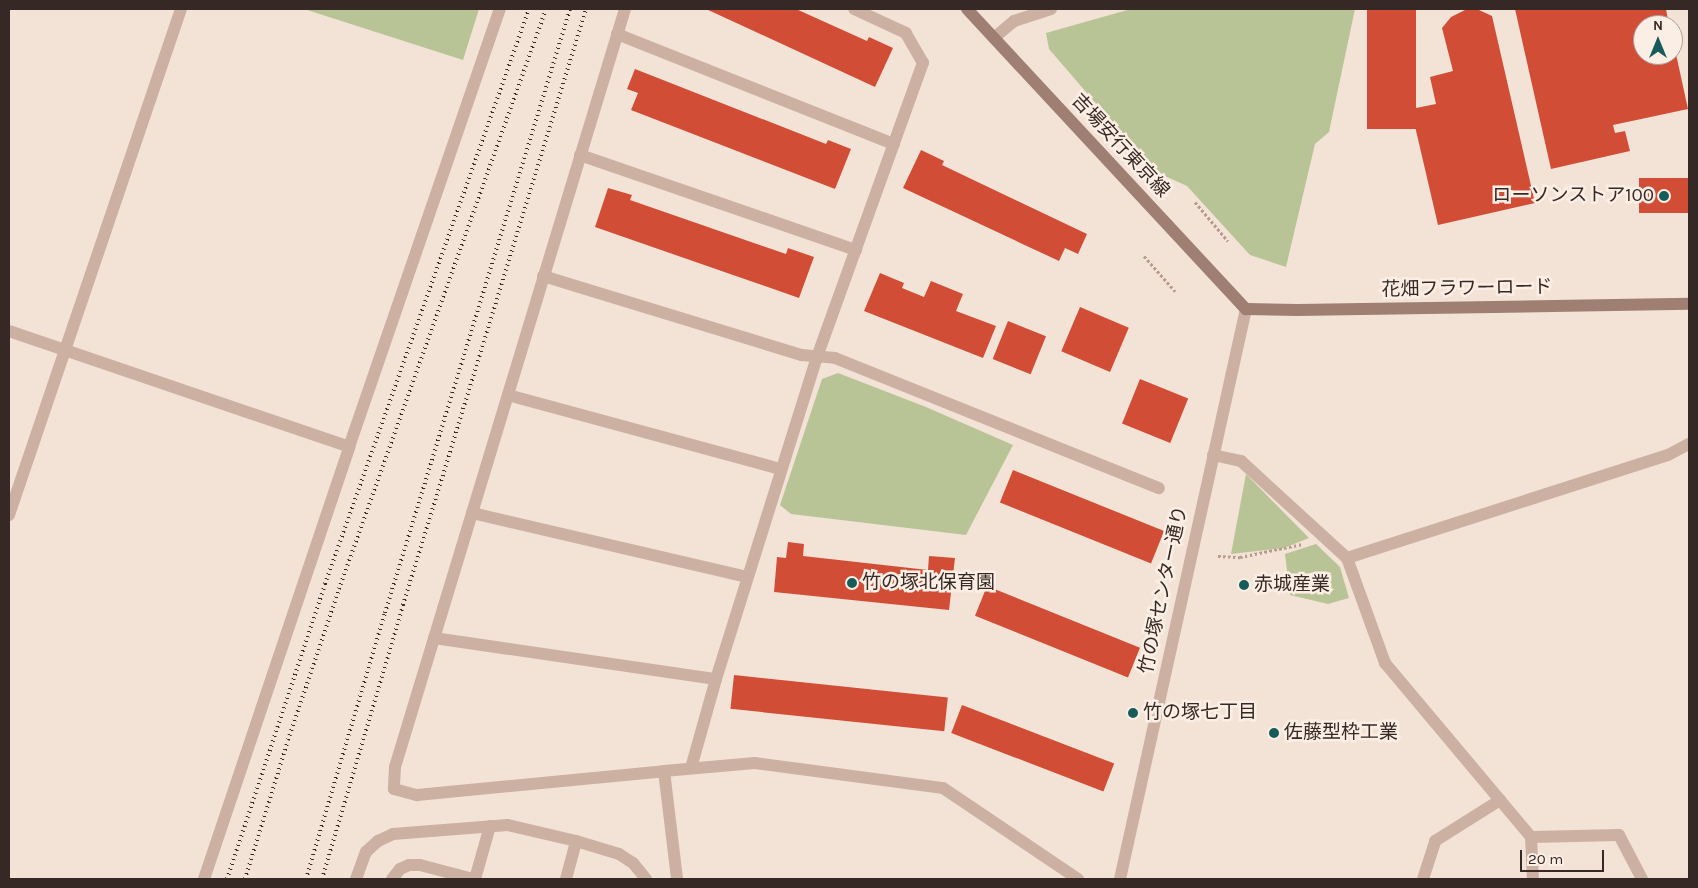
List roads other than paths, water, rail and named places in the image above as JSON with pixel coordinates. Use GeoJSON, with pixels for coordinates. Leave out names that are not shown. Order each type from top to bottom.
{"type":"FeatureCollection","features":[{"type":"Feature","properties":{"kind":"main road","name":"吉場安行東京線"},"geometry":{"type":"LineString","coordinates":[[967,9],[1246,309]]}},
{"type":"Feature","properties":{"kind":"main road","name":"花畑フラワーロード"},"geometry":{"type":"LineString","coordinates":[[1246,309],[1298,310],[1689,304]]}},
{"type":"Feature","properties":{"kind":"street"},"geometry":{"type":"LineString","coordinates":[[9,516],[181,9]]}},
{"type":"Feature","properties":{"kind":"street"},"geometry":{"type":"LineString","coordinates":[[204,879],[349,447],[500,9]]}},
{"type":"Feature","properties":{"kind":"street"},"geometry":{"type":"LineString","coordinates":[[625,9],[395,767],[394,789],[417,795],[755,763],[943,788],[1078,879]]}},
{"type":"Feature","properties":{"kind":"street"},"geometry":{"type":"LineString","coordinates":[[691,768],[747,577],[817,357],[923,64],[906,33],[854,9]]}},
{"type":"Feature","properties":{"kind":"street"},"geometry":{"type":"LineString","coordinates":[[995,37],[1014,21],[1051,9]]}},
{"type":"Feature","properties":{"kind":"street"},"geometry":{"type":"LineString","coordinates":[[617,34],[894,144]]}},
{"type":"Feature","properties":{"kind":"street"},"geometry":{"type":"LineString","coordinates":[[580,155],[856,250]]}},
{"type":"Feature","properties":{"kind":"street"},"geometry":{"type":"LineString","coordinates":[[543,276],[802,355],[835,358],[1159,488]]}},
{"type":"Feature","properties":{"kind":"street","name":"竹の塚センター通り"},"geometry":{"type":"LineString","coordinates":[[1120,879],[1212,455],[1246,309]]}},
{"type":"Feature","properties":{"kind":"street"},"geometry":{"type":"LineString","coordinates":[[9,331],[349,447]]}},
{"type":"Feature","properties":{"kind":"street"},"geometry":{"type":"LineString","coordinates":[[508,395],[781,469]]}},
{"type":"Feature","properties":{"kind":"street"},"geometry":{"type":"LineString","coordinates":[[1347,558],[1668,455],[1689,444]]}},
{"type":"Feature","properties":{"kind":"street"},"geometry":{"type":"LineString","coordinates":[[1212,455],[1242,460],[1347,558],[1385,664],[1531,837],[1533,879]]}},
{"type":"Feature","properties":{"kind":"street"},"geometry":{"type":"LineString","coordinates":[[472,513],[747,577]]}},
{"type":"Feature","properties":{"kind":"street"},"geometry":{"type":"LineString","coordinates":[[434,638],[716,679]]}},
{"type":"Feature","properties":{"kind":"street"},"geometry":{"type":"LineString","coordinates":[[664,771],[677,879]]}},
{"type":"Feature","properties":{"kind":"street"},"geometry":{"type":"LineString","coordinates":[[1423,879],[1435,842],[1500,800]]}},
{"type":"Feature","properties":{"kind":"street"},"geometry":{"type":"LineString","coordinates":[[356,879],[366,852],[378,841],[393,834],[508,825],[576,841],[619,854],[633,863],[646,879]]}},
{"type":"Feature","properties":{"kind":"street"},"geometry":{"type":"LineString","coordinates":[[392,879],[400,869],[409,864],[474,879],[490,826]]}},
{"type":"Feature","properties":{"kind":"street"},"geometry":{"type":"LineString","coordinates":[[1531,837],[1620,835],[1642,879]]}},
{"type":"Feature","properties":{"kind":"street"},"geometry":{"type":"LineString","coordinates":[[566,879],[576,841]]}},
{"type":"Feature","properties":{"kind":"railway"},"geometry":{"type":"LineString","coordinates":[[227,879],[325,584],[529,9]]}},
{"type":"Feature","properties":{"kind":"railway"},"geometry":{"type":"LineString","coordinates":[[245,879],[288,740],[339,589],[546,9]]}},
{"type":"Feature","properties":{"kind":"railway"},"geometry":{"type":"LineString","coordinates":[[306,879],[385,613],[570,9]]}},
{"type":"Feature","properties":{"kind":"railway"},"geometry":{"type":"LineString","coordinates":[[322,879],[403,605],[586,9]]}},
{"type":"Feature","properties":{"kind":"place","name":"ローソンストア100"},"geometry":{"type":"Point","coordinates":[1664,196]}},
{"type":"Feature","properties":{"kind":"place","name":"竹の塚北保育園"},"geometry":{"type":"Point","coordinates":[852,583]}},
{"type":"Feature","properties":{"kind":"place","name":"赤城産業"},"geometry":{"type":"Point","coordinates":[1244,585]}},
{"type":"Feature","properties":{"kind":"place","name":"竹の塚七丁目"},"geometry":{"type":"Point","coordinates":[1133,713]}},
{"type":"Feature","properties":{"kind":"place","name":"佐藤型枠工業"},"geometry":{"type":"Point","coordinates":[1274,733]}}]}
